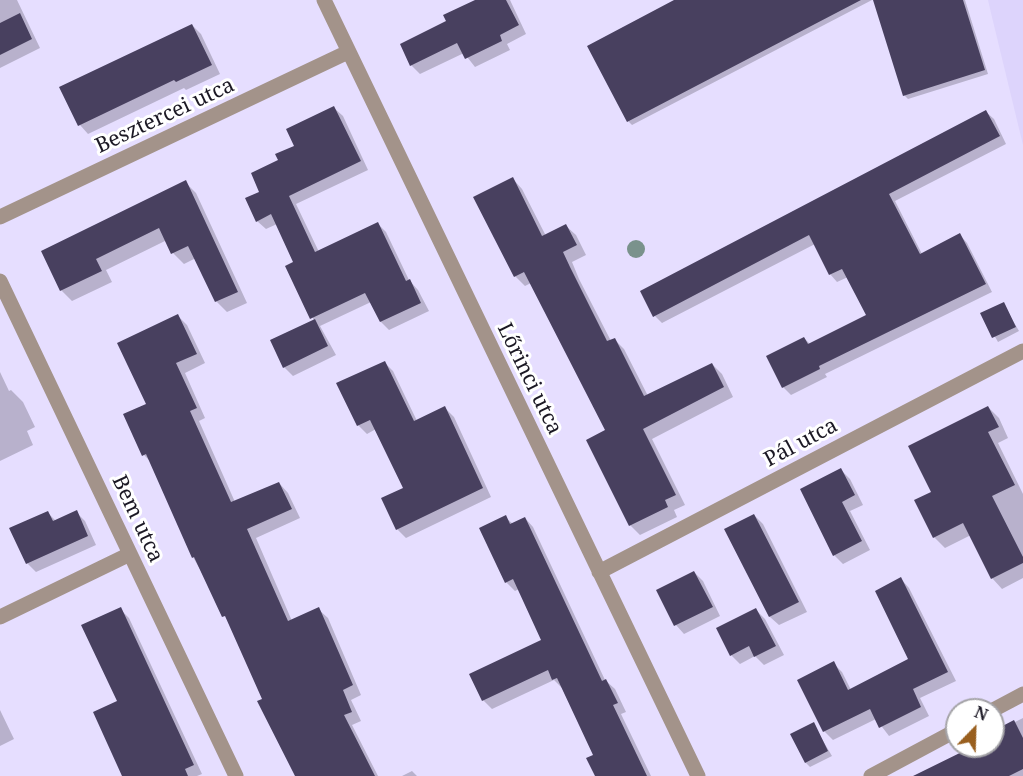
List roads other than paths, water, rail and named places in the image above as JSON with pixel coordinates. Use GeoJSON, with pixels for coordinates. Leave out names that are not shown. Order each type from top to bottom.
{"type":"FeatureCollection","features":[{"type":"Feature","properties":{"kind":"street","name":"Lőrinci utca"},"geometry":{"type":"LineString","coordinates":[[324,0],[698,776]]}},
{"type":"Feature","properties":{"kind":"street","name":"Besztercei utca"},"geometry":{"type":"LineString","coordinates":[[0,218],[348,52]]}},
{"type":"Feature","properties":{"kind":"street","name":"Bem utca"},"geometry":{"type":"LineString","coordinates":[[0,281],[236,776]]}},
{"type":"Feature","properties":{"kind":"street","name":"Pál utca"},"geometry":{"type":"LineString","coordinates":[[599,572],[1023,351]]}},
{"type":"Feature","properties":{"kind":"street"},"geometry":{"type":"LineString","coordinates":[[0,617],[130,554]]}},
{"type":"Feature","properties":{"kind":"street"},"geometry":{"type":"LineString","coordinates":[[1005,704],[1023,694]]}},
{"type":"Feature","properties":{"kind":"street"},"geometry":{"type":"LineString","coordinates":[[871,776],[945,736]]}}]}
